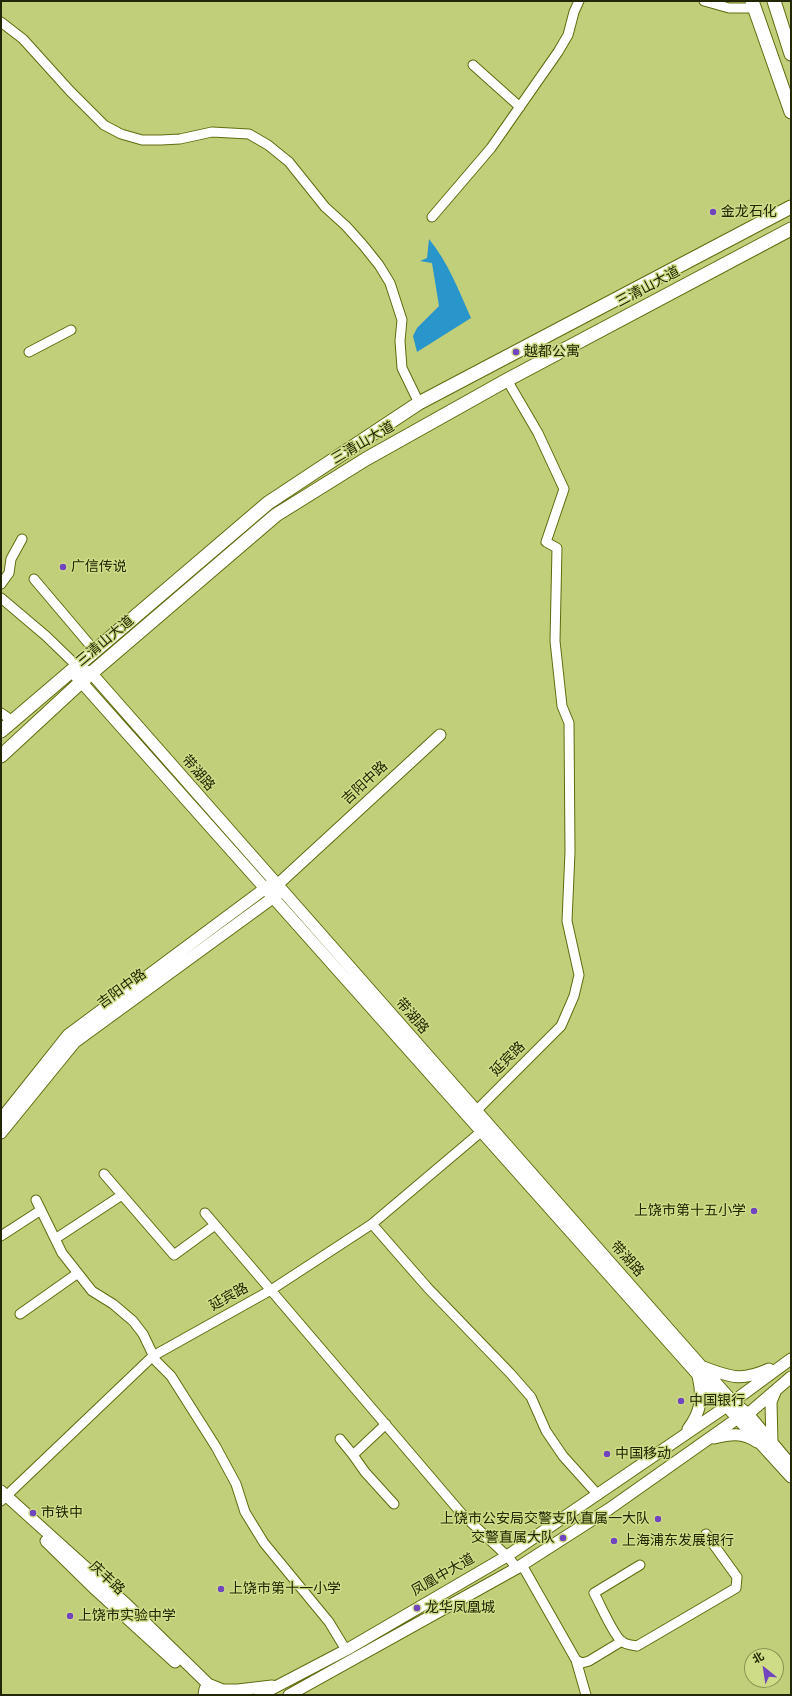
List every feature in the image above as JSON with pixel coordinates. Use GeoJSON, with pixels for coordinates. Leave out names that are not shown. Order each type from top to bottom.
{"type":"FeatureCollection","features":[{"type":"Feature","properties":{"kind":"highway"},"geometry":{"type":"LineString","coordinates":[[774,1],[791,54]]}},
{"type":"Feature","properties":{"kind":"highway"},"geometry":{"type":"LineString","coordinates":[[753,5],[791,110]]}},
{"type":"Feature","properties":{"kind":"highway"},"geometry":{"type":"LineString","coordinates":[[769,219],[791,196]]}},
{"type":"Feature","properties":{"kind":"highway","name":"三清山大道"},"geometry":{"type":"LineString","coordinates":[[1,731],[268,503],[419,404],[791,207]]}},
{"type":"Feature","properties":{"kind":"highway","name":"三清山大道"},"geometry":{"type":"LineString","coordinates":[[1,756],[86,678],[276,515],[366,459],[507,380],[791,229]]}},
{"type":"Feature","properties":{"kind":"highway"},"geometry":{"type":"LineString","coordinates":[[775,238],[791,236]]}},
{"type":"Feature","properties":{"kind":"main road","name":"带湖路"},"geometry":{"type":"LineString","coordinates":[[74,669],[86,678],[274,889],[476,1111],[700,1371]]}},
{"type":"Feature","properties":{"kind":"main road","name":"吉阳中路"},"geometry":{"type":"LineString","coordinates":[[1,1133],[75,1042],[274,889],[440,735]]}},
{"type":"Feature","properties":{"kind":"main road","name":"带湖路"},"geometry":{"type":"LineString","coordinates":[[274,889],[482,1132],[730,1404],[743,1416],[768,1445],[791,1477]]}},
{"type":"Feature","properties":{"kind":"main road","name":"吉阳中路"},"geometry":{"type":"LineString","coordinates":[[1,1119],[68,1036],[274,889]]}},
{"type":"Feature","properties":{"kind":"main road"},"geometry":{"type":"LineString","coordinates":[[680,1439],[696,1418],[700,1405],[700,1371],[735,1378],[754,1375],[789,1360]]}},
{"type":"Feature","properties":{"kind":"main road","name":"凤凰中大道"},"geometry":{"type":"LineString","coordinates":[[260,1695],[346,1650],[508,1556],[680,1439],[789,1360]]}},
{"type":"Feature","properties":{"kind":"main road","name":"凤凰中大道"},"geometry":{"type":"LineString","coordinates":[[289,1695],[519,1567],[609,1508],[743,1416],[791,1377]]}},
{"type":"Feature","properties":{"kind":"main road"},"geometry":{"type":"LineString","coordinates":[[710,1439],[732,1434],[750,1437],[768,1445],[770,1402],[776,1388]]}},
{"type":"Feature","properties":{"kind":"main road","name":"带湖路"},"geometry":{"type":"LineString","coordinates":[[768,1445],[791,1464]]}},
{"type":"Feature","properties":{"kind":"main road","name":"庆丰路"},"geometry":{"type":"LineString","coordinates":[[2,1497],[96,1590],[206,1691]]}},
{"type":"Feature","properties":{"kind":"main road"},"geometry":{"type":"LineString","coordinates":[[206,1691],[238,1690],[276,1686]]}},
{"type":"Feature","properties":{"kind":"main road"},"geometry":{"type":"LineString","coordinates":[[206,1691],[216,1695]]}},
{"type":"Feature","properties":{"kind":"street"},"geometry":{"type":"LineString","coordinates":[[432,217],[490,148],[558,52],[568,35],[574,12],[579,1]]}},
{"type":"Feature","properties":{"kind":"street"},"geometry":{"type":"LineString","coordinates":[[704,1],[730,8],[753,5]]}},
{"type":"Feature","properties":{"kind":"street"},"geometry":{"type":"LineString","coordinates":[[1,22],[23,38],[70,91],[104,124],[121,134],[142,140],[148,140],[180,139],[212,132],[249,134],[268,145],[289,162],[325,207],[363,244],[379,264],[390,283],[402,320],[400,341],[402,368],[419,404]]}},
{"type":"Feature","properties":{"kind":"street"},"geometry":{"type":"LineString","coordinates":[[473,65],[520,107]]}},
{"type":"Feature","properties":{"kind":"street"},"geometry":{"type":"LineString","coordinates":[[29,352],[71,330]]}},
{"type":"Feature","properties":{"kind":"street","name":"延宾路"},"geometry":{"type":"LineString","coordinates":[[476,1111],[561,1026],[574,996],[579,975],[567,921],[570,852],[569,723],[562,706],[555,641],[557,548],[546,542],[564,489],[538,433],[507,380]]}},
{"type":"Feature","properties":{"kind":"street"},"geometry":{"type":"LineString","coordinates":[[1,584],[9,573],[11,559],[22,539]]}},
{"type":"Feature","properties":{"kind":"street"},"geometry":{"type":"LineString","coordinates":[[34,579],[95,651]]}},
{"type":"Feature","properties":{"kind":"street","name":"带湖路"},"geometry":{"type":"LineString","coordinates":[[1,598],[46,636],[74,669]]}},
{"type":"Feature","properties":{"kind":"street"},"geometry":{"type":"LineString","coordinates":[[1,712],[13,721]]}},
{"type":"Feature","properties":{"kind":"street","name":"延宾路"},"geometry":{"type":"LineString","coordinates":[[2,1497],[153,1356],[271,1290],[372,1224],[482,1132]]}},
{"type":"Feature","properties":{"kind":"street"},"geometry":{"type":"LineString","coordinates":[[104,1174],[174,1255],[215,1225]]}},
{"type":"Feature","properties":{"kind":"street"},"geometry":{"type":"LineString","coordinates":[[55,1239],[122,1195]]}},
{"type":"Feature","properties":{"kind":"street"},"geometry":{"type":"LineString","coordinates":[[36,1200],[62,1252],[92,1291],[113,1304],[133,1321],[143,1334],[156,1361],[171,1376],[216,1447],[236,1484],[246,1512],[264,1543],[330,1622],[346,1650]]}},
{"type":"Feature","properties":{"kind":"street"},"geometry":{"type":"LineString","coordinates":[[1,1236],[41,1210]]}},
{"type":"Feature","properties":{"kind":"street"},"geometry":{"type":"LineString","coordinates":[[205,1213],[462,1514],[519,1567],[576,1660],[586,1695]]}},
{"type":"Feature","properties":{"kind":"street"},"geometry":{"type":"LineString","coordinates":[[372,1224],[427,1287],[510,1373],[531,1397],[546,1431],[563,1456],[598,1495]]}},
{"type":"Feature","properties":{"kind":"street"},"geometry":{"type":"LineString","coordinates":[[20,1314],[78,1273]]}},
{"type":"Feature","properties":{"kind":"street"},"geometry":{"type":"LineString","coordinates":[[353,1455],[386,1424]]}},
{"type":"Feature","properties":{"kind":"street"},"geometry":{"type":"LineString","coordinates":[[340,1440],[365,1472],[394,1504]]}},
{"type":"Feature","properties":{"kind":"street"},"geometry":{"type":"LineString","coordinates":[[640,1565],[594,1593],[616,1634],[628,1645],[637,1646],[736,1588],[736,1577],[706,1534]]}},
{"type":"Feature","properties":{"kind":"street"},"geometry":{"type":"LineString","coordinates":[[576,1660],[582,1663],[589,1661],[622,1641]]}},
{"type":"Feature","properties":{"kind":"water"},"geometry":{"type":"Polygon","coordinates":[[[429,239],[442,257],[471,318],[417,352],[413,336],[417,328],[439,306],[432,263],[420,261],[427,258],[429,239]]]}},
{"type":"Feature","properties":{"kind":"place","name":"金龙石化"},"geometry":{"type":"Point","coordinates":[713,212]}},
{"type":"Feature","properties":{"kind":"place","name":"越都公寓"},"geometry":{"type":"Point","coordinates":[516,352]}},
{"type":"Feature","properties":{"kind":"place","name":"广信传说"},"geometry":{"type":"Point","coordinates":[63,567]}},
{"type":"Feature","properties":{"kind":"place","name":"上饶市第十五小学"},"geometry":{"type":"Point","coordinates":[754,1211]}},
{"type":"Feature","properties":{"kind":"place","name":"中国银行"},"geometry":{"type":"Point","coordinates":[681,1401]}},
{"type":"Feature","properties":{"kind":"place","name":"中国移动"},"geometry":{"type":"Point","coordinates":[607,1454]}},
{"type":"Feature","properties":{"kind":"place","name":"市铁中"},"geometry":{"type":"Point","coordinates":[33,1513]}},
{"type":"Feature","properties":{"kind":"place","name":"上饶市公安局交警支队直属一大队"},"geometry":{"type":"Point","coordinates":[658,1519]}},
{"type":"Feature","properties":{"kind":"place","name":"交警直属大队"},"geometry":{"type":"Point","coordinates":[563,1538]}},
{"type":"Feature","properties":{"kind":"place","name":"上海浦东发展银行"},"geometry":{"type":"Point","coordinates":[614,1541]}},
{"type":"Feature","properties":{"kind":"place","name":"上饶市第十一小学"},"geometry":{"type":"Point","coordinates":[221,1589]}},
{"type":"Feature","properties":{"kind":"place","name":"龙华凤凰城"},"geometry":{"type":"Point","coordinates":[417,1608]}},
{"type":"Feature","properties":{"kind":"place","name":"上饶市实验中学"},"geometry":{"type":"Point","coordinates":[70,1616]}}]}
